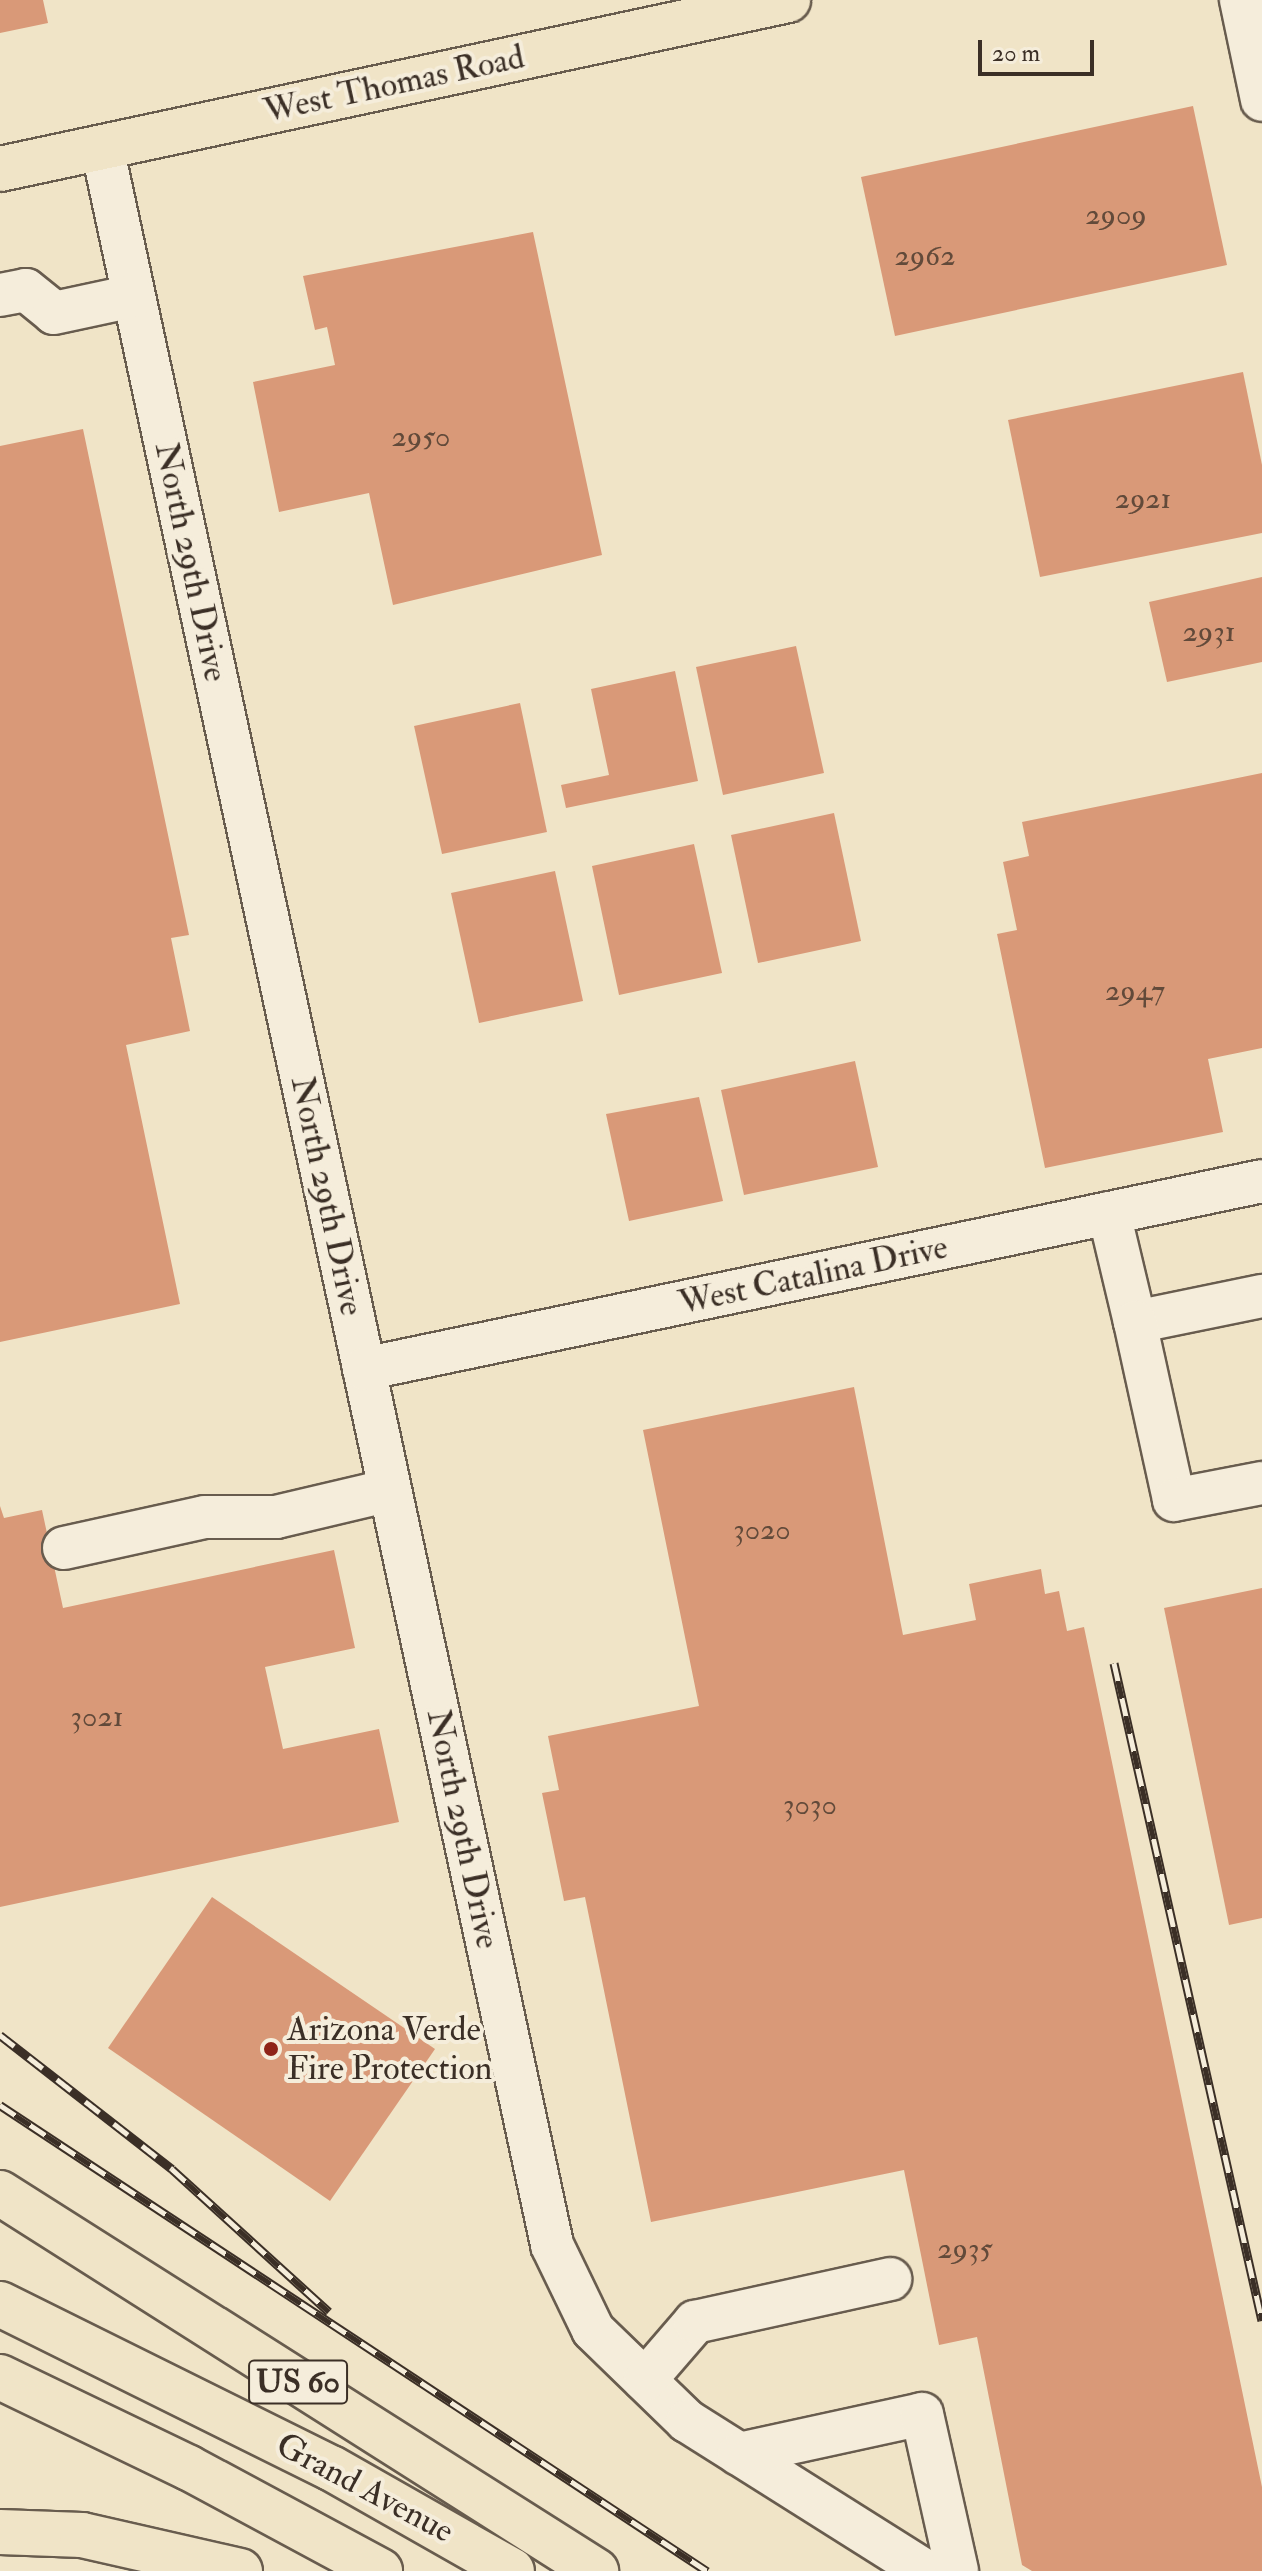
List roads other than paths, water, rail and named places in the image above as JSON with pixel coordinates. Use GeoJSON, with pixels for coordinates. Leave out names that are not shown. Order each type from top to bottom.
{"type":"FeatureCollection","features":[{"type":"Feature","properties":{"kind":"main road","name":"West Thomas Road"},"geometry":{"type":"LineString","coordinates":[[0,169],[715,7],[788,0]]}},
{"type":"Feature","properties":{"kind":"main road","name":"US 60"},"geometry":{"type":"LineString","coordinates":[[0,2193],[596,2571]]}},
{"type":"Feature","properties":{"kind":"main road","name":"Grand Avenue"},"geometry":{"type":"LineString","coordinates":[[0,2304],[331,2468],[512,2571]]}},
{"type":"Feature","properties":{"kind":"main road","name":"Grand Avenue"},"geometry":{"type":"LineString","coordinates":[[0,2377],[176,2462],[380,2571]]}},
{"type":"Feature","properties":{"kind":"main road"},"geometry":{"type":"LineString","coordinates":[[0,2532],[82,2535],[240,2571]]}},
{"type":"Feature","properties":{"kind":"street"},"geometry":{"type":"LineString","coordinates":[[1241,0],[1262,100]]}},
{"type":"Feature","properties":{"kind":"street","name":"North 29th Drive"},"geometry":{"type":"LineString","coordinates":[[102,147],[552,2245],[593,2330],[687,2421],[925,2571]]}},
{"type":"Feature","properties":{"kind":"street"},"geometry":{"type":"LineString","coordinates":[[0,295],[26,290],[54,313],[133,296]]}},
{"type":"Feature","properties":{"kind":"street","name":"West Catalina Drive"},"geometry":{"type":"LineString","coordinates":[[364,1369],[1262,1181]]}},
{"type":"Feature","properties":{"kind":"street"},"geometry":{"type":"LineString","coordinates":[[1109,1213],[1174,1500],[1262,1483]]}},
{"type":"Feature","properties":{"kind":"street"},"geometry":{"type":"LineString","coordinates":[[1135,1322],[1262,1296]]}},
{"type":"Feature","properties":{"kind":"street"},"geometry":{"type":"LineString","coordinates":[[64,1548],[205,1517],[276,1517],[390,1490]]}},
{"type":"Feature","properties":{"kind":"street"},"geometry":{"type":"LineString","coordinates":[[645,2380],[695,2322],[890,2279]]}},
{"type":"Feature","properties":{"kind":"street"},"geometry":{"type":"LineString","coordinates":[[739,2454],[922,2414],[957,2571]]}},
{"type":"Feature","properties":{"kind":"railway"},"geometry":{"type":"LineString","coordinates":[[1114,1663],[1262,2321]]}},
{"type":"Feature","properties":{"kind":"railway"},"geometry":{"type":"LineString","coordinates":[[0,2035],[172,2169],[329,2312]]}},
{"type":"Feature","properties":{"kind":"railway"},"geometry":{"type":"LineString","coordinates":[[0,2105],[707,2571]]}},
{"type":"Feature","properties":{"kind":"place","name":"Arizona Verde Fire Protection"},"geometry":{"type":"Point","coordinates":[271,2049]}}]}
